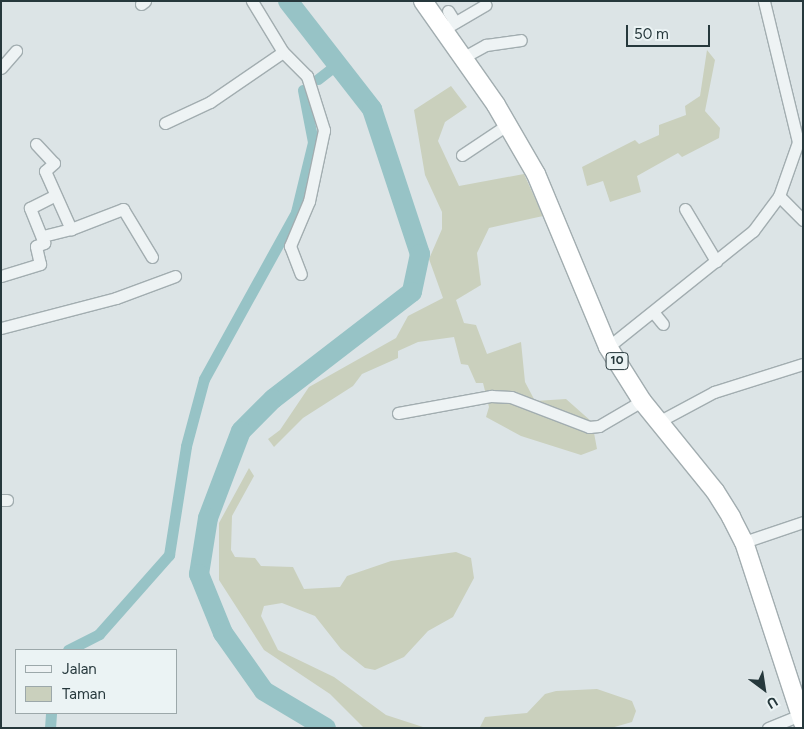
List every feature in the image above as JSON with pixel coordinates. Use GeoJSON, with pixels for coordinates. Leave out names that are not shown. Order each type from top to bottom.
{"type":"FeatureCollection","features":[{"type":"Feature","properties":{"kind":"highway","name":"10"},"geometry":{"type":"LineString","coordinates":[[422,1],[450,26],[464,58],[507,125],[548,198],[608,347],[642,401],[715,491],[744,542],[802,719]]}},
{"type":"Feature","properties":{"kind":"street"},"geometry":{"type":"LineString","coordinates":[[252,1],[283,52],[307,76],[324,130],[309,201],[290,246],[301,274]]}},
{"type":"Feature","properties":{"kind":"street"},"geometry":{"type":"LineString","coordinates":[[608,347],[654,313],[752,231],[779,196],[798,142],[764,1]]}},
{"type":"Feature","properties":{"kind":"street"},"geometry":{"type":"LineString","coordinates":[[448,11],[450,26],[485,5]]}},
{"type":"Feature","properties":{"kind":"street"},"geometry":{"type":"LineString","coordinates":[[464,58],[486,45],[521,40]]}},
{"type":"Feature","properties":{"kind":"street"},"geometry":{"type":"LineString","coordinates":[[1,68],[16,51]]}},
{"type":"Feature","properties":{"kind":"street"},"geometry":{"type":"LineString","coordinates":[[165,123],[210,102],[283,52]]}},
{"type":"Feature","properties":{"kind":"street"},"geometry":{"type":"LineString","coordinates":[[462,155],[507,125]]}},
{"type":"Feature","properties":{"kind":"street"},"geometry":{"type":"LineString","coordinates":[[36,144],[54,163],[45,171],[71,229]]}},
{"type":"Feature","properties":{"kind":"street"},"geometry":{"type":"LineString","coordinates":[[1,276],[40,264],[36,246],[44,243],[30,208],[56,196]]}},
{"type":"Feature","properties":{"kind":"street"},"geometry":{"type":"LineString","coordinates":[[779,196],[803,220]]}},
{"type":"Feature","properties":{"kind":"street"},"geometry":{"type":"LineString","coordinates":[[685,208],[716,261]]}},
{"type":"Feature","properties":{"kind":"street"},"geometry":{"type":"LineString","coordinates":[[42,236],[71,229],[123,209],[152,257]]}},
{"type":"Feature","properties":{"kind":"street"},"geometry":{"type":"LineString","coordinates":[[1,328],[116,298],[175,276]]}},
{"type":"Feature","properties":{"kind":"street"},"geometry":{"type":"LineString","coordinates":[[654,313],[663,324]]}},
{"type":"Feature","properties":{"kind":"street"},"geometry":{"type":"LineString","coordinates":[[658,422],[714,392],[803,364]]}},
{"type":"Feature","properties":{"kind":"street"},"geometry":{"type":"LineString","coordinates":[[398,413],[491,396],[511,397],[589,426],[599,426],[642,401]]}},
{"type":"Feature","properties":{"kind":"street"},"geometry":{"type":"LineString","coordinates":[[744,542],[803,522]]}},
{"type":"Feature","properties":{"kind":"street"},"geometry":{"type":"LineString","coordinates":[[768,728],[802,719]]}},
{"type":"Feature","properties":{"kind":"green space"},"geometry":{"type":"Polygon","coordinates":[[[707,50],[715,60],[705,111],[720,128],[719,138],[682,157],[678,153],[637,176],[641,192],[610,202],[603,181],[587,186],[582,167],[635,140],[639,144],[659,135],[659,125],[686,115],[685,106],[700,96],[707,50]]]}},
{"type":"Feature","properties":{"kind":"green space"},"geometry":{"type":"Polygon","coordinates":[[[451,86],[467,107],[445,122],[438,141],[459,186],[524,174],[543,216],[489,228],[477,253],[481,285],[456,300],[464,323],[476,325],[487,354],[521,342],[525,382],[535,401],[566,399],[592,422],[597,449],[581,455],[521,436],[486,417],[489,407],[483,383],[476,383],[468,365],[461,364],[454,337],[418,342],[398,351],[398,358],[362,374],[353,386],[303,418],[274,447],[268,439],[280,430],[309,387],[396,338],[408,316],[443,298],[429,259],[442,229],[442,212],[425,175],[414,110],[451,86]]]}},
{"type":"Feature","properties":{"kind":"green space"},"geometry":{"type":"Polygon","coordinates":[[[249,468],[254,476],[232,516],[231,550],[235,557],[255,558],[261,566],[293,567],[304,589],[340,587],[347,576],[391,561],[456,552],[471,558],[474,578],[453,617],[428,631],[404,657],[375,670],[365,668],[341,649],[315,616],[282,603],[264,606],[261,616],[278,650],[334,677],[386,715],[426,728],[364,728],[330,694],[264,650],[219,580],[219,523],[249,468]]]}},
{"type":"Feature","properties":{"kind":"green space"},"geometry":{"type":"Polygon","coordinates":[[[597,689],[632,701],[636,711],[632,722],[611,728],[480,727],[485,717],[527,713],[545,694],[556,691],[597,689]]]}},
{"type":"Feature","properties":{"kind":"waterway"},"geometry":{"type":"LineString","coordinates":[[288,1],[372,109],[420,254],[412,292],[273,399],[241,431],[208,518],[199,574],[223,633],[264,691],[326,728]]}},
{"type":"Feature","properties":{"kind":"waterway"},"geometry":{"type":"LineString","coordinates":[[318,79],[337,64]]}},
{"type":"Feature","properties":{"kind":"waterway"},"geometry":{"type":"LineString","coordinates":[[70,649],[99,634],[169,555],[186,446],[204,379],[296,212],[313,142],[303,90]]}},
{"type":"Feature","properties":{"kind":"waterway"},"geometry":{"type":"LineString","coordinates":[[50,728],[51,714]]}}]}
